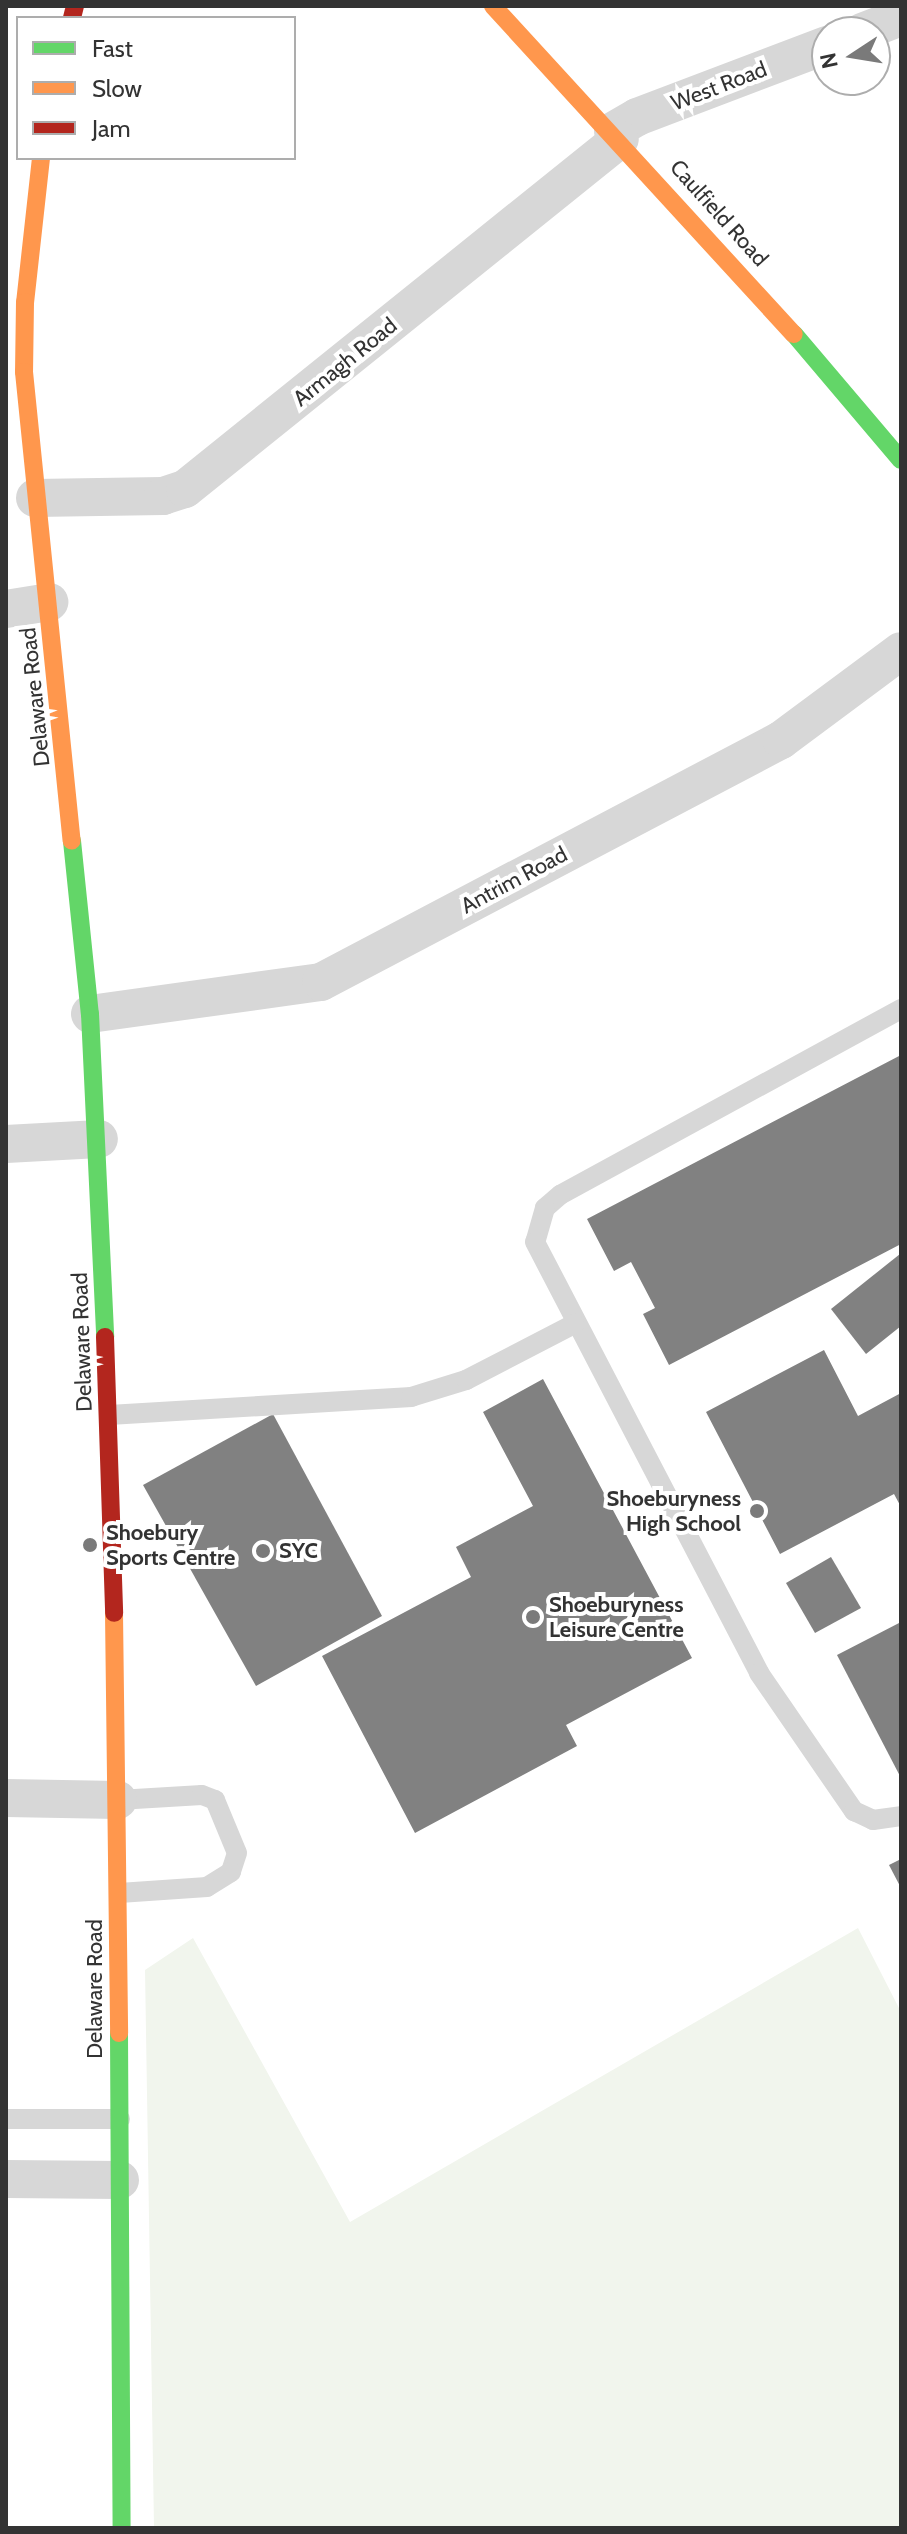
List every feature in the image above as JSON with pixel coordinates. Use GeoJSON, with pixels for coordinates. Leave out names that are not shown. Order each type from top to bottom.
{"type":"FeatureCollection","features":[{"type":"Feature","properties":{"kind":"street","name":"Caulfield Road"},"geometry":{"type":"LineString","coordinates":[[493,6],[617,135],[838,381],[901,460]]}},
{"type":"Feature","properties":{"kind":"street","name":"West Road"},"geometry":{"type":"LineString","coordinates":[[617,135],[637,117],[811,51]]}},
{"type":"Feature","properties":{"kind":"street","name":"Armagh Road"},"geometry":{"type":"LineString","coordinates":[[35,498],[163,496],[185,489],[617,135]]}},
{"type":"Feature","properties":{"kind":"street","name":"Delaware Road"},"geometry":{"type":"LineString","coordinates":[[41,160],[25,302],[24,372],[90,1014],[99,1139],[109,1415],[118,1800],[122,2528]]}},
{"type":"Feature","properties":{"kind":"street"},"geometry":{"type":"LineString","coordinates":[[6,609],[49,602]]}},
{"type":"Feature","properties":{"kind":"street","name":"Antrim Road"},"geometry":{"type":"LineString","coordinates":[[90,1014],[321,982],[781,740],[901,651]]}},
{"type":"Feature","properties":{"kind":"street"},"geometry":{"type":"LineString","coordinates":[[6,1144],[99,1139]]}},
{"type":"Feature","properties":{"kind":"street"},"geometry":{"type":"LineString","coordinates":[[6,1798],[118,1800]]}},
{"type":"Feature","properties":{"kind":"street"},"geometry":{"type":"LineString","coordinates":[[6,2179],[120,2180]]}},
{"type":"Feature","properties":{"kind":"lane"},"geometry":{"type":"LineString","coordinates":[[901,1009],[560,1195],[545,1208],[535,1242],[574,1324],[759,1673],[854,1811],[873,1820],[901,1816]]}},
{"type":"Feature","properties":{"kind":"lane"},"geometry":{"type":"LineString","coordinates":[[109,1415],[411,1397],[466,1380],[574,1324]]}},
{"type":"Feature","properties":{"kind":"lane"},"geometry":{"type":"LineString","coordinates":[[118,1800],[202,1795],[215,1800],[237,1853],[231,1872],[207,1887],[119,1893]]}},
{"type":"Feature","properties":{"kind":"lane"},"geometry":{"type":"LineString","coordinates":[[8,2119],[120,2119]]}},
{"type":"Feature","properties":{"kind":"shaded area"},"geometry":{"type":"Polygon","coordinates":[[[858,1928],[901,2012],[901,2528],[154,2528],[145,1970],[193,1938],[350,2222],[858,1928]]]}},
{"type":"Feature","properties":{"kind":"building"},"geometry":{"type":"Polygon","coordinates":[[[901,1055],[901,1244],[669,1365],[643,1314],[655,1308],[631,1262],[614,1271],[587,1219],[901,1055]]]}},
{"type":"Feature","properties":{"kind":"building"},"geometry":{"type":"Polygon","coordinates":[[[900,1254],[901,1326],[866,1354],[831,1309],[900,1254]]]}},
{"type":"Feature","properties":{"kind":"building"},"geometry":{"type":"Polygon","coordinates":[[[824,1350],[858,1416],[901,1393],[901,1507],[894,1494],[780,1554],[706,1412],[824,1350]]]}},
{"type":"Feature","properties":{"kind":"building","name":"Shoeburyness Leisure Centre"},"geometry":{"type":"Polygon","coordinates":[[[543,1379],[692,1658],[566,1725],[577,1746],[415,1833],[322,1656],[471,1577],[456,1547],[533,1506],[483,1412],[543,1379]]]}},
{"type":"Feature","properties":{"kind":"building","name":"SYC"},"geometry":{"type":"Polygon","coordinates":[[[273,1414],[382,1616],[256,1686],[143,1485],[273,1414]]]}},
{"type":"Feature","properties":{"kind":"building"},"geometry":{"type":"Polygon","coordinates":[[[831,1557],[861,1608],[815,1633],[786,1583],[831,1557]]]}},
{"type":"Feature","properties":{"kind":"building"},"geometry":{"type":"Polygon","coordinates":[[[901,1622],[901,1778],[837,1655],[901,1622]]]}},
{"type":"Feature","properties":{"kind":"building"},"geometry":{"type":"Polygon","coordinates":[[[901,1859],[901,1888],[889,1865],[901,1859]]]}},
{"type":"Feature","properties":{"kind":"traffic: fast"},"geometry":{"type":"LineString","coordinates":[[794,334],[901,460]]}},
{"type":"Feature","properties":{"kind":"traffic: fast"},"geometry":{"type":"LineString","coordinates":[[72,841],[90,1014],[105,1337]]}},
{"type":"Feature","properties":{"kind":"traffic: fast"},"geometry":{"type":"LineString","coordinates":[[119,2033],[122,2528]]}},
{"type":"Feature","properties":{"kind":"traffic: slow"},"geometry":{"type":"LineString","coordinates":[[493,6],[794,334]]}},
{"type":"Feature","properties":{"kind":"traffic: slow"},"geometry":{"type":"LineString","coordinates":[[41,160],[25,302],[24,372],[72,841]]}},
{"type":"Feature","properties":{"kind":"traffic: slow"},"geometry":{"type":"LineString","coordinates":[[114,1613],[119,2033]]}},
{"type":"Feature","properties":{"kind":"traffic: jam"},"geometry":{"type":"LineString","coordinates":[[72,16],[75,6]]}},
{"type":"Feature","properties":{"kind":"traffic: jam"},"geometry":{"type":"LineString","coordinates":[[105,1337],[114,1613]]}},
{"type":"Feature","properties":{"kind":"place","name":"Shoeburyness High School"},"geometry":{"type":"Point","coordinates":[757,1511]}},
{"type":"Feature","properties":{"kind":"place","name":"Shoebury Sports Centre"},"geometry":{"type":"Point","coordinates":[90,1545]}},
{"type":"Feature","properties":{"kind":"place","name":"SYC"},"geometry":{"type":"Point","coordinates":[263,1551]}},
{"type":"Feature","properties":{"kind":"place","name":"Shoeburyness Leisure Centre"},"geometry":{"type":"Point","coordinates":[533,1617]}}]}
